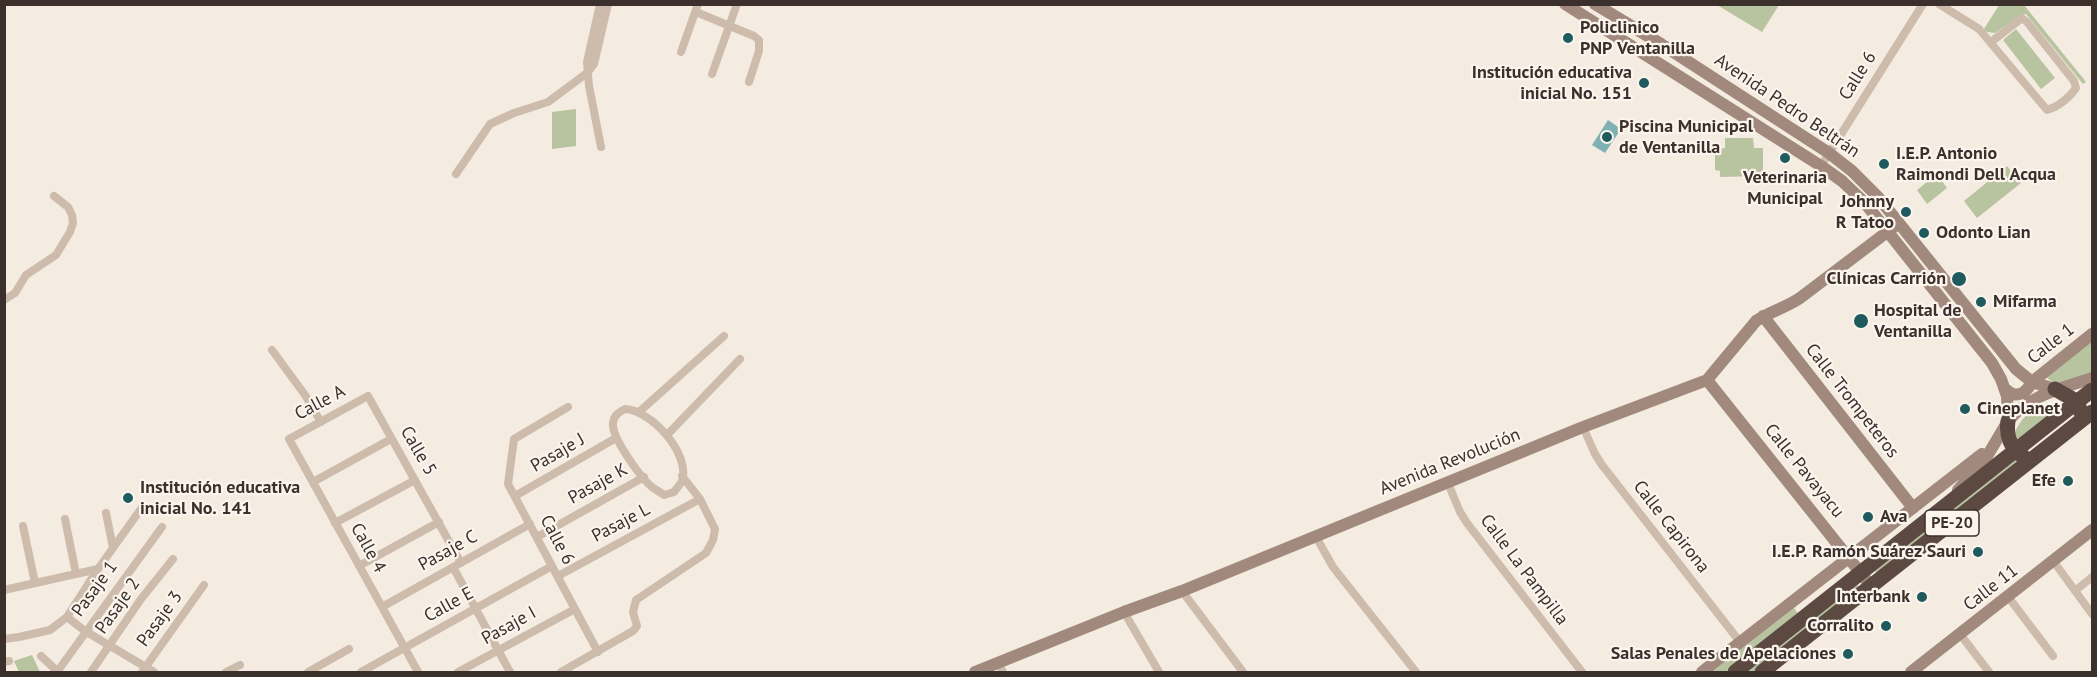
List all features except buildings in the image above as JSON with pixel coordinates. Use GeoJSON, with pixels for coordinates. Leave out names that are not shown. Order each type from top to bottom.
{"type":"FeatureCollection","features":[{"type":"Feature","properties":{"kind":"highway"},"geometry":{"type":"LineString","coordinates":[[2008,421],[2008,437],[2016,452],[2026,458],[2038,454],[2078,416],[2080,406],[2078,402],[2055,390]]}},
{"type":"Feature","properties":{"kind":"highway","name":"PE-20"},"geometry":{"type":"LineString","coordinates":[[1735,672],[2092,390]]}},
{"type":"Feature","properties":{"kind":"highway","name":"PE-20"},"geometry":{"type":"LineString","coordinates":[[1762,672],[2092,412]]}},
{"type":"Feature","properties":{"kind":"street"},"geometry":{"type":"LineString","coordinates":[[600,4],[586,62],[602,147]]}},
{"type":"Feature","properties":{"kind":"street"},"geometry":{"type":"LineString","coordinates":[[456,174],[490,124],[514,113],[541,106],[588,73],[594,64],[608,4]]}},
{"type":"Feature","properties":{"kind":"street"},"geometry":{"type":"LineString","coordinates":[[712,74],[737,4]]}},
{"type":"Feature","properties":{"kind":"street","name":"Avenida Pedro Beltrán"},"geometry":{"type":"LineString","coordinates":[[1565,4],[1821,165],[1853,191],[1888,231],[1992,363],[2004,388],[2008,404],[2008,421]]}},
{"type":"Feature","properties":{"kind":"street","name":"Calle 6"},"geometry":{"type":"LineString","coordinates":[[1821,165],[1923,4]]}},
{"type":"Feature","properties":{"kind":"street"},"geometry":{"type":"LineString","coordinates":[[1939,4],[1979,29],[2047,110],[2054,108],[2076,88],[2074,81],[2022,18],[1991,42]]}},
{"type":"Feature","properties":{"kind":"street","name":"Avenida Pedro Beltrán"},"geometry":{"type":"LineString","coordinates":[[1600,6],[1829,153],[1861,179],[2008,360],[2032,382],[2055,390]]}},
{"type":"Feature","properties":{"kind":"street"},"geometry":{"type":"LineString","coordinates":[[681,52],[697,8],[759,40],[759,51],[749,82]]}},
{"type":"Feature","properties":{"kind":"street"},"geometry":{"type":"LineString","coordinates":[[4,300],[15,293],[26,275],[56,255],[70,232],[73,223],[72,215],[68,207],[54,196]]}},
{"type":"Feature","properties":{"kind":"street","name":"Avenida Revolución"},"geometry":{"type":"LineString","coordinates":[[975,672],[1001,668],[1124,612],[1182,591],[1583,427],[1707,380],[1750,328],[1763,316],[1794,303],[1899,223]]}},
{"type":"Feature","properties":{"kind":"street","name":"Calle Trompeteros"},"geometry":{"type":"LineString","coordinates":[[1763,316],[1913,508]]}},
{"type":"Feature","properties":{"kind":"street","name":"Calle 1"},"geometry":{"type":"LineString","coordinates":[[2004,388],[2017,395],[2026,391],[2032,382],[2092,334]]}},
{"type":"Feature","properties":{"kind":"street"},"geometry":{"type":"LineString","coordinates":[[639,412],[724,336]]}},
{"type":"Feature","properties":{"kind":"street"},"geometry":{"type":"LineString","coordinates":[[272,350],[305,395],[321,422]]}},
{"type":"Feature","properties":{"kind":"street"},"geometry":{"type":"LineString","coordinates":[[667,435],[740,359]]}},
{"type":"Feature","properties":{"kind":"street"},"geometry":{"type":"LineString","coordinates":[[1942,509],[1986,458],[2008,421],[2028,402],[2092,378]]}},
{"type":"Feature","properties":{"kind":"street","name":"Calle Pavayacu"},"geometry":{"type":"LineString","coordinates":[[1707,380],[1871,586]]}},
{"type":"Feature","properties":{"kind":"street","name":"Calle A"},"geometry":{"type":"LineString","coordinates":[[289,439],[368,396]]}},
{"type":"Feature","properties":{"kind":"street","name":"Calle 5"},"geometry":{"type":"LineString","coordinates":[[368,396],[439,522],[475,609],[510,672]]}},
{"type":"Feature","properties":{"kind":"street","name":"Calle 6"},"geometry":{"type":"LineString","coordinates":[[568,407],[514,439],[508,482],[598,652]]}},
{"type":"Feature","properties":{"kind":"street"},"geometry":{"type":"LineString","coordinates":[[625,409],[639,412],[667,435],[678,452],[683,469],[682,480],[674,492],[664,495],[653,488],[616,438],[613,420],[617,413],[625,409]]}},
{"type":"Feature","properties":{"kind":"street","name":"Calle Capirona"},"geometry":{"type":"LineString","coordinates":[[1583,427],[1602,465],[1740,642]]}},
{"type":"Feature","properties":{"kind":"street","name":"Pasaje J"},"geometry":{"type":"LineString","coordinates":[[515,496],[616,438]]}},
{"type":"Feature","properties":{"kind":"street","name":"Calle 4"},"geometry":{"type":"LineString","coordinates":[[289,439],[418,672]]}},
{"type":"Feature","properties":{"kind":"street"},"geometry":{"type":"LineString","coordinates":[[313,482],[391,439]]}},
{"type":"Feature","properties":{"kind":"street"},"geometry":{"type":"LineString","coordinates":[[1702,672],[1982,454],[1996,440]]}},
{"type":"Feature","properties":{"kind":"street"},"geometry":{"type":"LineString","coordinates":[[561,672],[633,631],[637,626],[633,612],[637,598],[706,553],[713,540],[715,529],[700,500],[682,476]]}},
{"type":"Feature","properties":{"kind":"street","name":"Pasaje K"},"geometry":{"type":"LineString","coordinates":[[537,537],[644,477]]}},
{"type":"Feature","properties":{"kind":"street"},"geometry":{"type":"LineString","coordinates":[[335,523],[415,480]]}},
{"type":"Feature","properties":{"kind":"street","name":"Calle La Pampilla"},"geometry":{"type":"LineString","coordinates":[[1448,483],[1467,523],[1582,672]]}},
{"type":"Feature","properties":{"kind":"street","name":"Pasaje L"},"geometry":{"type":"LineString","coordinates":[[558,576],[700,500]]}},
{"type":"Feature","properties":{"kind":"street"},"geometry":{"type":"LineString","coordinates":[[4,639],[50,630],[67,617],[143,506]]}},
{"type":"Feature","properties":{"kind":"street"},"geometry":{"type":"LineString","coordinates":[[106,513],[113,548]]}},
{"type":"Feature","properties":{"kind":"street"},"geometry":{"type":"LineString","coordinates":[[65,519],[76,574]]}},
{"type":"Feature","properties":{"kind":"street"},"geometry":{"type":"LineString","coordinates":[[359,566],[439,522]]}},
{"type":"Feature","properties":{"kind":"street","name":"Pasaje C"},"geometry":{"type":"LineString","coordinates":[[382,607],[530,524]]}},
{"type":"Feature","properties":{"kind":"street"},"geometry":{"type":"LineString","coordinates":[[23,526],[35,583]]}},
{"type":"Feature","properties":{"kind":"street","name":"Pasaje 1"},"geometry":{"type":"LineString","coordinates":[[57,672],[162,527]]}},
{"type":"Feature","properties":{"kind":"street","name":"Calle 11"},"geometry":{"type":"LineString","coordinates":[[1913,672],[2092,530]]}},
{"type":"Feature","properties":{"kind":"street"},"geometry":{"type":"LineString","coordinates":[[1315,535],[1334,567],[1416,672]]}},
{"type":"Feature","properties":{"kind":"street","name":"Pasaje 2"},"geometry":{"type":"LineString","coordinates":[[90,672],[141,599],[173,559]]}},
{"type":"Feature","properties":{"kind":"street"},"geometry":{"type":"LineString","coordinates":[[2054,562],[2092,614]]}},
{"type":"Feature","properties":{"kind":"street","name":"Calle E"},"geometry":{"type":"LineString","coordinates":[[361,672],[552,566]]}},
{"type":"Feature","properties":{"kind":"street"},"geometry":{"type":"LineString","coordinates":[[4,590],[98,569]]}},
{"type":"Feature","properties":{"kind":"street"},"geometry":{"type":"LineString","coordinates":[[2075,591],[2092,577]]}},
{"type":"Feature","properties":{"kind":"street","name":"Pasaje 3"},"geometry":{"type":"LineString","coordinates":[[144,670],[204,585]]}},
{"type":"Feature","properties":{"kind":"street"},"geometry":{"type":"LineString","coordinates":[[1182,591],[1243,672]]}},
{"type":"Feature","properties":{"kind":"street"},"geometry":{"type":"LineString","coordinates":[[2009,598],[2053,656]]}},
{"type":"Feature","properties":{"kind":"street","name":"Pasaje I"},"geometry":{"type":"LineString","coordinates":[[458,672],[575,609]]}},
{"type":"Feature","properties":{"kind":"street"},"geometry":{"type":"LineString","coordinates":[[1124,612],[1159,672]]}},
{"type":"Feature","properties":{"kind":"street"},"geometry":{"type":"LineString","coordinates":[[67,617],[144,670],[154,672]]}},
{"type":"Feature","properties":{"kind":"street"},"geometry":{"type":"LineString","coordinates":[[1960,634],[1989,672]]}},
{"type":"Feature","properties":{"kind":"street"},"geometry":{"type":"LineString","coordinates":[[308,672],[349,649]]}},
{"type":"Feature","properties":{"kind":"street"},"geometry":{"type":"LineString","coordinates":[[41,656],[57,672]]}},
{"type":"Feature","properties":{"kind":"street"},"geometry":{"type":"LineString","coordinates":[[226,672],[240,665]]}},
{"type":"Feature","properties":{"kind":"green space"},"geometry":{"type":"Polygon","coordinates":[[[1717,5],[1779,5],[1762,32],[1717,5]]]}},
{"type":"Feature","properties":{"kind":"green space"},"geometry":{"type":"Polygon","coordinates":[[[1999,5],[2024,5],[2086,82],[2083,84],[2026,14],[1995,33],[1987,32],[1984,29],[1999,5]]]}},
{"type":"Feature","properties":{"kind":"green space"},"geometry":{"type":"Polygon","coordinates":[[[2016,29],[2055,78],[2041,89],[2003,40],[2016,29]]]}},
{"type":"Feature","properties":{"kind":"green space"},"geometry":{"type":"Polygon","coordinates":[[[576,109],[576,146],[552,149],[552,112],[576,109]]]}},
{"type":"Feature","properties":{"kind":"green space"},"geometry":{"type":"Polygon","coordinates":[[[1725,138],[1753,138],[1754,148],[1763,148],[1763,176],[1720,177],[1720,171],[1715,170],[1715,154],[1718,149],[1725,148],[1725,138]]]}},
{"type":"Feature","properties":{"kind":"green space"},"geometry":{"type":"Polygon","coordinates":[[[2007,166],[2021,183],[1977,218],[1964,201],[2007,166]]]}},
{"type":"Feature","properties":{"kind":"green space"},"geometry":{"type":"Polygon","coordinates":[[[1937,174],[1947,188],[1927,204],[1917,190],[1937,174]]]}},
{"type":"Feature","properties":{"kind":"green space"},"geometry":{"type":"Polygon","coordinates":[[[2092,339],[2092,374],[2061,383],[2050,380],[2046,376],[2092,339]]]}},
{"type":"Feature","properties":{"kind":"green space"},"geometry":{"type":"Polygon","coordinates":[[[2048,403],[2064,405],[2018,445],[2014,434],[2020,423],[2027,414],[2048,403]]]}},
{"type":"Feature","properties":{"kind":"green space"},"geometry":{"type":"Polygon","coordinates":[[[2013,459],[2021,462],[1877,574],[1875,571],[2013,459]]]}},
{"type":"Feature","properties":{"kind":"green space"},"geometry":{"type":"Polygon","coordinates":[[[1857,585],[1860,587],[1756,672],[1743,672],[1857,585]]]}},
{"type":"Feature","properties":{"kind":"green space"},"geometry":{"type":"Polygon","coordinates":[[[1794,608],[1799,615],[1725,672],[1712,672],[1794,608]]]}},
{"type":"Feature","properties":{"kind":"green space"},"geometry":{"type":"Polygon","coordinates":[[[32,655],[40,672],[19,672],[14,661],[32,655]]]}},
{"type":"Feature","properties":{"kind":"water","name":"Piscina Municipal de Ventanilla"},"geometry":{"type":"Polygon","coordinates":[[[1608,120],[1621,129],[1605,153],[1592,145],[1608,120]]]}},
{"type":"Feature","properties":{"kind":"place","name":"Policlinico PNP Ventanilla"},"geometry":{"type":"Point","coordinates":[1568,38]}},
{"type":"Feature","properties":{"kind":"place","name":"Institución educativa inicial No. 151"},"geometry":{"type":"Point","coordinates":[1644,83]}},
{"type":"Feature","properties":{"kind":"place","name":"Piscina Municipal de Ventanilla"},"geometry":{"type":"Point","coordinates":[1607,137]}},
{"type":"Feature","properties":{"kind":"place","name":"Veterinaria Municipal"},"geometry":{"type":"Point","coordinates":[1785,158]}},
{"type":"Feature","properties":{"kind":"place","name":"I.E.P. Antonio Raimondi Dell Acqua"},"geometry":{"type":"Point","coordinates":[1884,164]}},
{"type":"Feature","properties":{"kind":"place","name":"Johnny R Tatoo"},"geometry":{"type":"Point","coordinates":[1906,212]}},
{"type":"Feature","properties":{"kind":"place","name":"Odonto Lian"},"geometry":{"type":"Point","coordinates":[1924,233]}},
{"type":"Feature","properties":{"kind":"place","name":"Clínicas Carrión"},"geometry":{"type":"Point","coordinates":[1959,279]}},
{"type":"Feature","properties":{"kind":"place","name":"Mifarma"},"geometry":{"type":"Point","coordinates":[1981,302]}},
{"type":"Feature","properties":{"kind":"place","name":"Hospital de Ventanilla"},"geometry":{"type":"Point","coordinates":[1861,321]}},
{"type":"Feature","properties":{"kind":"place","name":"Cineplanet"},"geometry":{"type":"Point","coordinates":[1965,409]}},
{"type":"Feature","properties":{"kind":"place","name":"Efe"},"geometry":{"type":"Point","coordinates":[2068,481]}},
{"type":"Feature","properties":{"kind":"place","name":"Institución educativa inicial No. 141"},"geometry":{"type":"Point","coordinates":[128,498]}},
{"type":"Feature","properties":{"kind":"place","name":"Ava"},"geometry":{"type":"Point","coordinates":[1868,517]}},
{"type":"Feature","properties":{"kind":"place","name":"I.E.P. Ramón Suárez Sauri"},"geometry":{"type":"Point","coordinates":[1978,552]}},
{"type":"Feature","properties":{"kind":"place","name":"Interbank"},"geometry":{"type":"Point","coordinates":[1922,597]}},
{"type":"Feature","properties":{"kind":"place","name":"Corralito"},"geometry":{"type":"Point","coordinates":[1886,626]}},
{"type":"Feature","properties":{"kind":"place","name":"Salas Penales de Apelaciones"},"geometry":{"type":"Point","coordinates":[1848,654]}}]}
